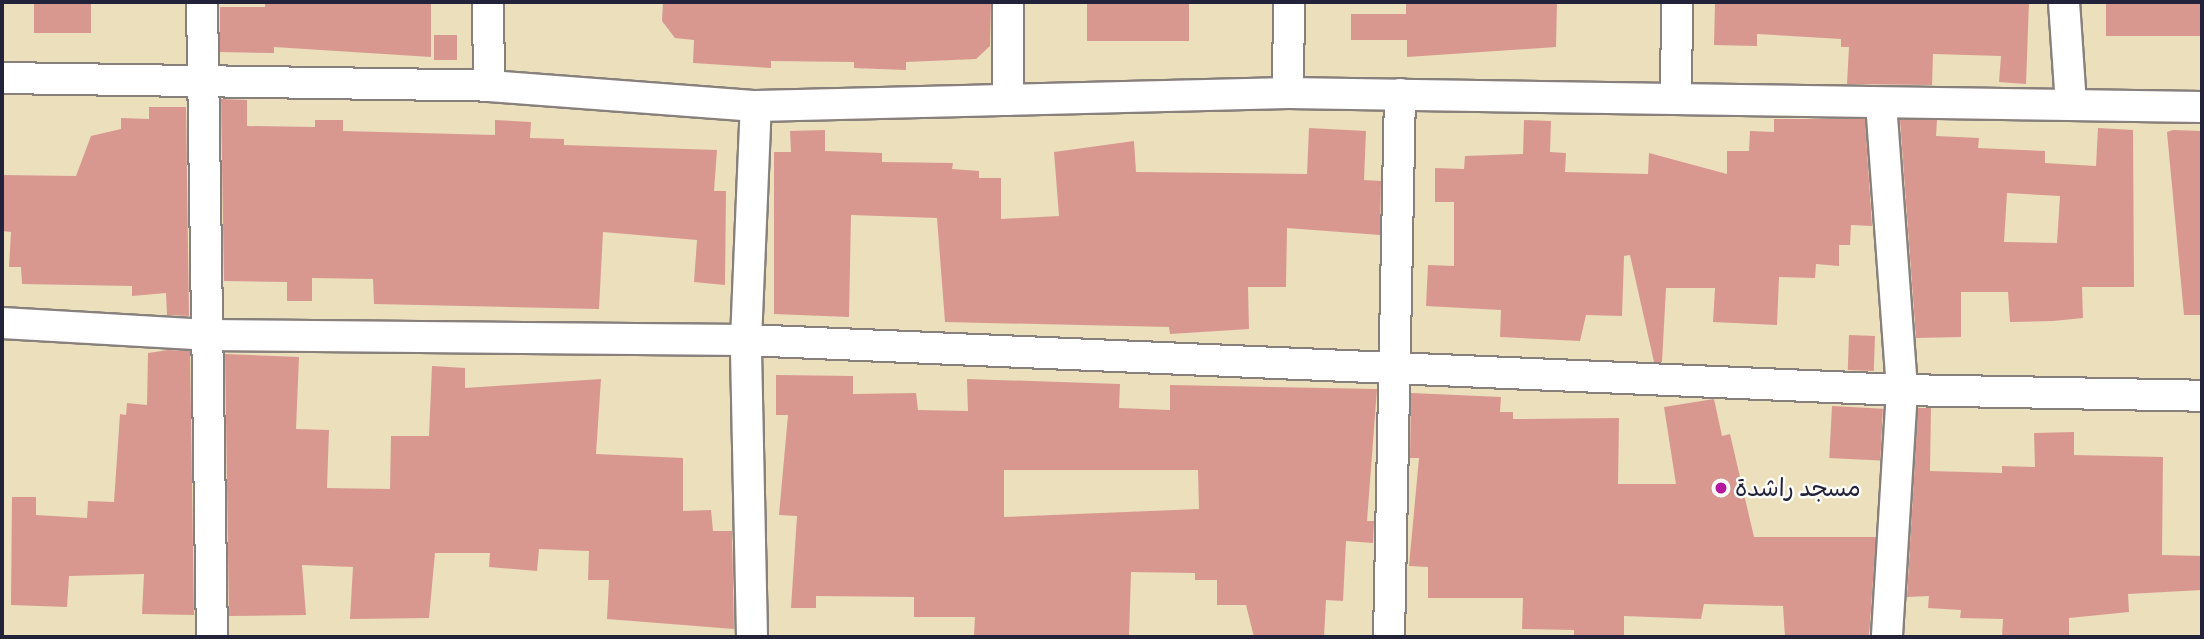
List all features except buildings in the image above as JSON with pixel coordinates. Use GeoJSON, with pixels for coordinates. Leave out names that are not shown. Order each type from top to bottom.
{"type":"FeatureCollection","features":[{"type":"Feature","properties":{"kind":"street"},"geometry":{"type":"LineString","coordinates":[[202,2],[212,637]]}},
{"type":"Feature","properties":{"kind":"street"},"geometry":{"type":"LineString","coordinates":[[488,2],[489,86]]}},
{"type":"Feature","properties":{"kind":"street"},"geometry":{"type":"LineString","coordinates":[[1008,100],[1009,2]]}},
{"type":"Feature","properties":{"kind":"street"},"geometry":{"type":"LineString","coordinates":[[1288,93],[1289,2]]}},
{"type":"Feature","properties":{"kind":"street"},"geometry":{"type":"LineString","coordinates":[[1676,99],[1677,2]]}},
{"type":"Feature","properties":{"kind":"street"},"geometry":{"type":"LineString","coordinates":[[2064,2],[2071,105]]}},
{"type":"Feature","properties":{"kind":"street"},"geometry":{"type":"LineString","coordinates":[[2,78],[204,85],[489,86],[756,106],[1288,93],[2202,107]]}},
{"type":"Feature","properties":{"kind":"street"},"geometry":{"type":"LineString","coordinates":[[1389,637],[1392,364],[1400,94]]}},
{"type":"Feature","properties":{"kind":"street"},"geometry":{"type":"LineString","coordinates":[[1881,103],[1902,390],[1888,637]]}},
{"type":"Feature","properties":{"kind":"street"},"geometry":{"type":"LineString","coordinates":[[752,637],[746,340],[756,106]]}},
{"type":"Feature","properties":{"kind":"street"},"geometry":{"type":"LineString","coordinates":[[2,324],[208,335],[746,340],[1392,364],[1902,390],[2202,396]]}},
{"type":"Feature","properties":{"kind":"place","name":"مسجد راشدة"},"geometry":{"type":"Point","coordinates":[1721,488]}}]}
